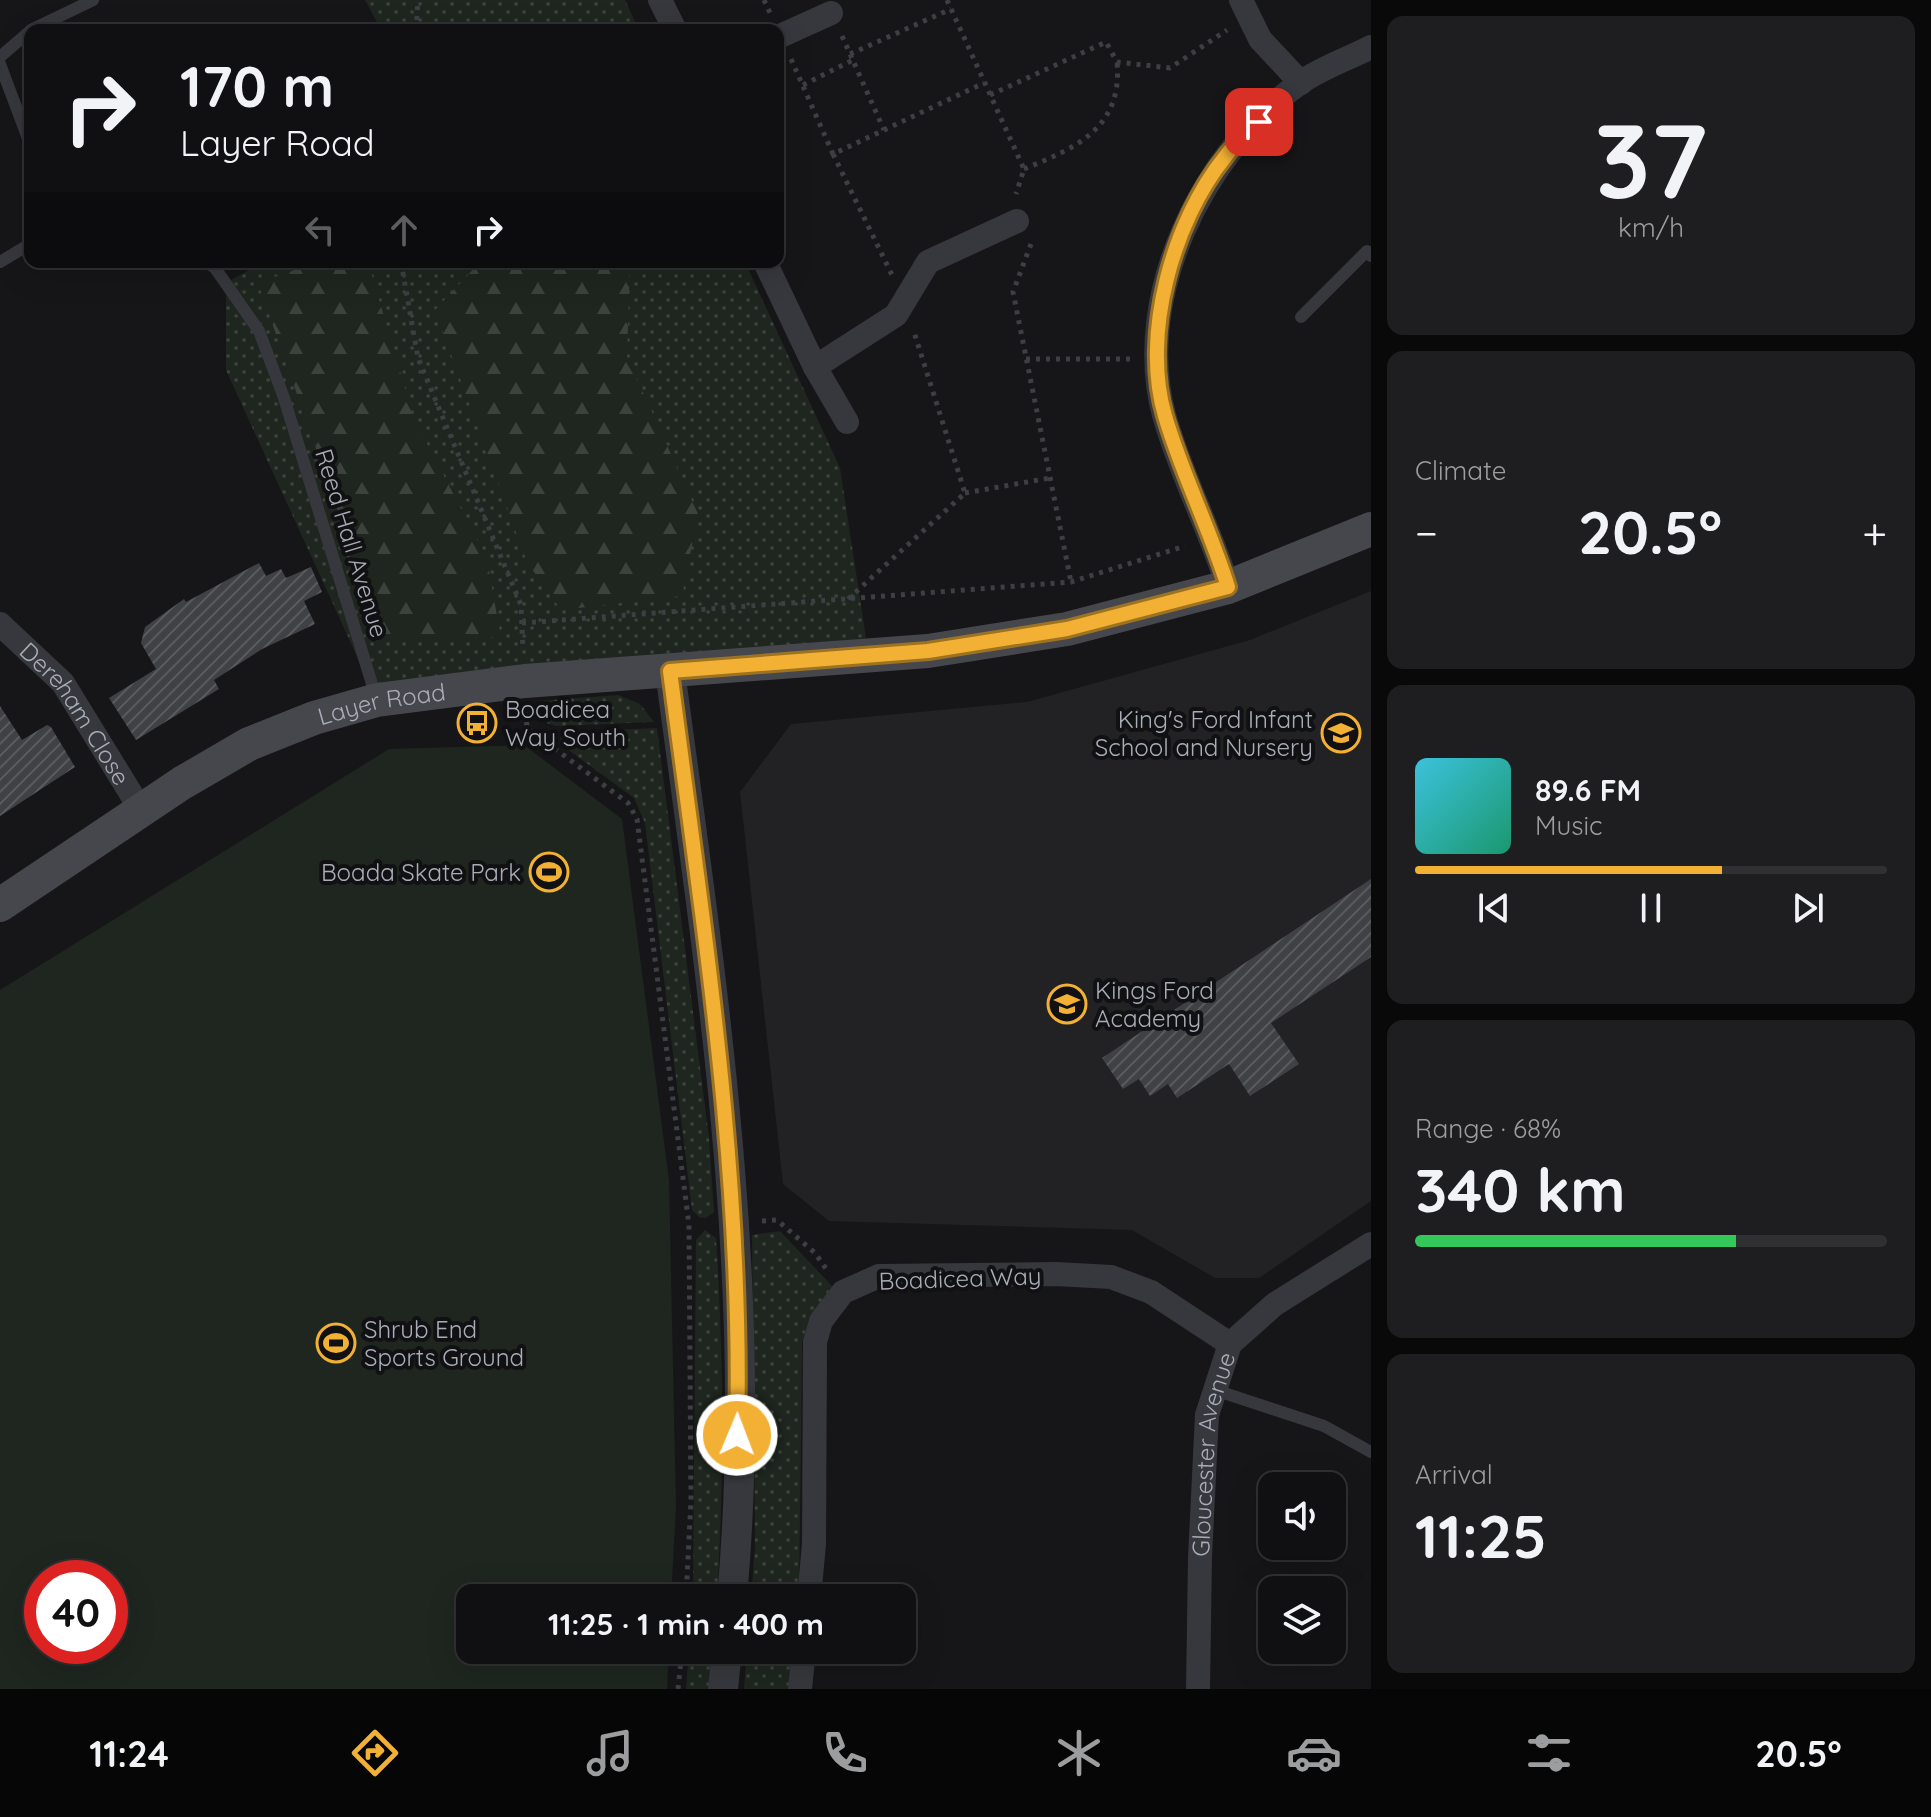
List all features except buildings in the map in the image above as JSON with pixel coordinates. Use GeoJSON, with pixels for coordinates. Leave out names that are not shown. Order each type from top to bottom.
{"type":"FeatureCollection","features":[{"type":"Feature","properties":{"kind":"main road","name":"Layer Road"},"geometry":{"type":"LineString","coordinates":[[0,905],[141,810],[249,744],[314,718],[377,700],[525,681],[928,651],[1067,629],[1228,587],[1371,529]]}},
{"type":"Feature","properties":{"kind":"street"},"geometry":{"type":"LineString","coordinates":[[660,0],[672,24]]}},
{"type":"Feature","properties":{"kind":"street"},"geometry":{"type":"LineString","coordinates":[[1244,8],[1260,39],[1301,83]]}},
{"type":"Feature","properties":{"kind":"street"},"geometry":{"type":"LineString","coordinates":[[784,34],[831,13]]}},
{"type":"Feature","properties":{"kind":"street"},"geometry":{"type":"LineString","coordinates":[[1228,587],[1164,414],[1158,359],[1166,283],[1181,231],[1224,157],[1301,83],[1370,50]]}},
{"type":"Feature","properties":{"kind":"street"},"geometry":{"type":"LineString","coordinates":[[815,367],[896,315],[928,262],[1024,221]]}},
{"type":"Feature","properties":{"kind":"street"},"geometry":{"type":"LineString","coordinates":[[768,268],[815,367],[847,422]]}},
{"type":"Feature","properties":{"kind":"street","name":"Dereham Close"},"geometry":{"type":"LineString","coordinates":[[0,624],[63,683],[141,810]]}},
{"type":"Feature","properties":{"kind":"street"},"geometry":{"type":"LineString","coordinates":[[670,671],[710,970],[735,1222],[738,1406],[732,1584]]}},
{"type":"Feature","properties":{"kind":"street","name":"Gloucester Avenue"},"geometry":{"type":"LineString","coordinates":[[1198,1689],[1207,1415],[1230,1344],[1275,1304],[1371,1244]]}},
{"type":"Feature","properties":{"kind":"street","name":"Boadicea Way"},"geometry":{"type":"LineString","coordinates":[[810,1584],[814,1544],[815,1342],[821,1321],[843,1292],[879,1276],[1111,1277],[1151,1292],[1230,1344]]}},
{"type":"Feature","properties":{"kind":"street"},"geometry":{"type":"LineString","coordinates":[[723,1689],[726,1664]]}},
{"type":"Feature","properties":{"kind":"street"},"geometry":{"type":"LineString","coordinates":[[800,1689],[803,1664]]}},
{"type":"Feature","properties":{"kind":"lane"},"geometry":{"type":"LineString","coordinates":[[43,24],[93,0]]}},
{"type":"Feature","properties":{"kind":"lane"},"geometry":{"type":"LineString","coordinates":[[0,57],[24,35]]}},
{"type":"Feature","properties":{"kind":"lane"},"geometry":{"type":"LineString","coordinates":[[0,64],[24,128]]}},
{"type":"Feature","properties":{"kind":"lane"},"geometry":{"type":"LineString","coordinates":[[0,262],[24,248]]}},
{"type":"Feature","properties":{"kind":"lane"},"geometry":{"type":"LineString","coordinates":[[1301,317],[1370,252]]}},
{"type":"Feature","properties":{"kind":"lane","name":"Reed Hall Avenue"},"geometry":{"type":"LineString","coordinates":[[215,268],[259,331],[284,398],[377,700]]}},
{"type":"Feature","properties":{"kind":"lane"},"geometry":{"type":"LineString","coordinates":[[1215,1390],[1324,1426],[1371,1452]]}},
{"type":"Feature","properties":{"kind":"path"},"geometry":{"type":"LineString","coordinates":[[416,24],[418,0]]}},
{"type":"Feature","properties":{"kind":"path"},"geometry":{"type":"LineString","coordinates":[[947,0],[1024,169],[1015,192],[1024,221],[1013,292],[1071,582]]}},
{"type":"Feature","properties":{"kind":"path"},"geometry":{"type":"LineString","coordinates":[[1117,62],[1170,68],[1244,8]]}},
{"type":"Feature","properties":{"kind":"path"},"geometry":{"type":"LineString","coordinates":[[803,85],[852,57],[951,9]]}},
{"type":"Feature","properties":{"kind":"path"},"geometry":{"type":"LineString","coordinates":[[831,13],[884,130]]}},
{"type":"Feature","properties":{"kind":"path"},"geometry":{"type":"LineString","coordinates":[[990,95],[1106,42],[1117,62],[1119,85],[1099,126],[1077,147],[1024,169]]}},
{"type":"Feature","properties":{"kind":"path"},"geometry":{"type":"LineString","coordinates":[[784,46],[904,301],[965,493]]}},
{"type":"Feature","properties":{"kind":"path"},"geometry":{"type":"LineString","coordinates":[[833,154],[984,83]]}},
{"type":"Feature","properties":{"kind":"path"},"geometry":{"type":"LineString","coordinates":[[402,268],[418,358],[521,605],[527,728],[628,803],[637,819],[689,1225],[691,1501],[687,1584]]}},
{"type":"Feature","properties":{"kind":"path"},"geometry":{"type":"LineString","coordinates":[[1026,359],[1158,359]]}},
{"type":"Feature","properties":{"kind":"path"},"geometry":{"type":"LineString","coordinates":[[847,600],[965,493],[1050,478]]}},
{"type":"Feature","properties":{"kind":"path"},"geometry":{"type":"LineString","coordinates":[[522,623],[1071,582],[1212,537]]}},
{"type":"Feature","properties":{"kind":"path"},"geometry":{"type":"LineString","coordinates":[[689,1225],[777,1220],[815,1253],[843,1292]]}},
{"type":"Feature","properties":{"kind":"path"},"geometry":{"type":"LineString","coordinates":[[678,1689],[681,1664]]}},
{"type":"Feature","properties":{"kind":"shaded area","name":"Kings Ford Academy"},"geometry":{"type":"Polygon","coordinates":[[[1371,591],[1371,1201],[1259,1278],[1215,1278],[1132,1230],[829,1221],[783,1184],[740,792],[791,724],[1027,702],[1250,640],[1371,591]]]}},
{"type":"Feature","properties":{"kind":"green space"},"geometry":{"type":"Polygon","coordinates":[[[365,0],[625,0],[636,24],[377,24],[365,0]]]}},
{"type":"Feature","properties":{"kind":"green space"},"geometry":{"type":"Polygon","coordinates":[[[252,268],[748,268],[840,468],[866,638],[377,700],[226,370],[226,283],[252,268]]]}},
{"type":"Feature","properties":{"kind":"green space"},"geometry":{"type":"Polygon","coordinates":[[[300,268],[370,268],[414,419],[486,556],[501,637],[383,640],[258,283],[300,268]]]}},
{"type":"Feature","properties":{"kind":"green space"},"geometry":{"type":"Polygon","coordinates":[[[474,268],[630,268],[627,357],[698,514],[682,596],[561,610],[527,562],[435,310],[474,268]]]}},
{"type":"Feature","properties":{"kind":"green space"},"geometry":{"type":"Polygon","coordinates":[[[618,695],[640,704],[654,722],[556,726],[547,723],[539,701],[618,695]]]}},
{"type":"Feature","properties":{"kind":"green space"},"geometry":{"type":"Polygon","coordinates":[[[657,728],[709,1138],[714,1212],[706,1218],[699,1217],[692,1210],[645,823],[634,798],[559,743],[561,737],[573,732],[657,728]]]}},
{"type":"Feature","properties":{"kind":"green space","name":"Shrub End Sports Ground"},"geometry":{"type":"Polygon","coordinates":[[[524,745],[622,819],[669,1180],[676,1507],[672,1584],[456,1584],[456,1664],[668,1664],[667,1689],[0,1689],[0,990],[389,749],[524,745]]]}},
{"type":"Feature","properties":{"kind":"green space"},"geometry":{"type":"Polygon","coordinates":[[[705,1230],[716,1238],[719,1283],[722,1418],[718,1584],[693,1584],[696,1240],[705,1230]]]}},
{"type":"Feature","properties":{"kind":"green space"},"geometry":{"type":"Polygon","coordinates":[[[780,1231],[833,1287],[809,1319],[802,1343],[799,1584],[752,1584],[755,1547],[752,1235],[780,1231]]]}},
{"type":"Feature","properties":{"kind":"green space"},"geometry":{"type":"Polygon","coordinates":[[[688,1664],[713,1664],[711,1689],[686,1689],[688,1664]]]}},
{"type":"Feature","properties":{"kind":"green space"},"geometry":{"type":"Polygon","coordinates":[[[746,1664],[794,1664],[792,1689],[744,1689],[746,1664]]]}},
{"type":"Feature","properties":{"kind":"place","name":"Boadicea Way South"},"geometry":{"type":"Point","coordinates":[477,723]}},
{"type":"Feature","properties":{"kind":"place","name":"King's Ford Infant School and Nursery"},"geometry":{"type":"Point","coordinates":[1341,733]}},
{"type":"Feature","properties":{"kind":"place","name":"Boada Skate Park"},"geometry":{"type":"Point","coordinates":[549,872]}},
{"type":"Feature","properties":{"kind":"place","name":"Kings Ford Academy"},"geometry":{"type":"Point","coordinates":[1067,1004]}},
{"type":"Feature","properties":{"kind":"place","name":"Shrub End Sports Ground"},"geometry":{"type":"Point","coordinates":[336,1343]}},
{"type":"Feature","properties":{"kind":"route"},"geometry":{"type":"LineString","coordinates":[[737,1435],[735,1222],[710,970],[670,671],[928,651],[1067,629],[1228,587],[1164,414],[1157,348],[1166,283],[1181,231],[1224,157],[1259,122]]}}]}
